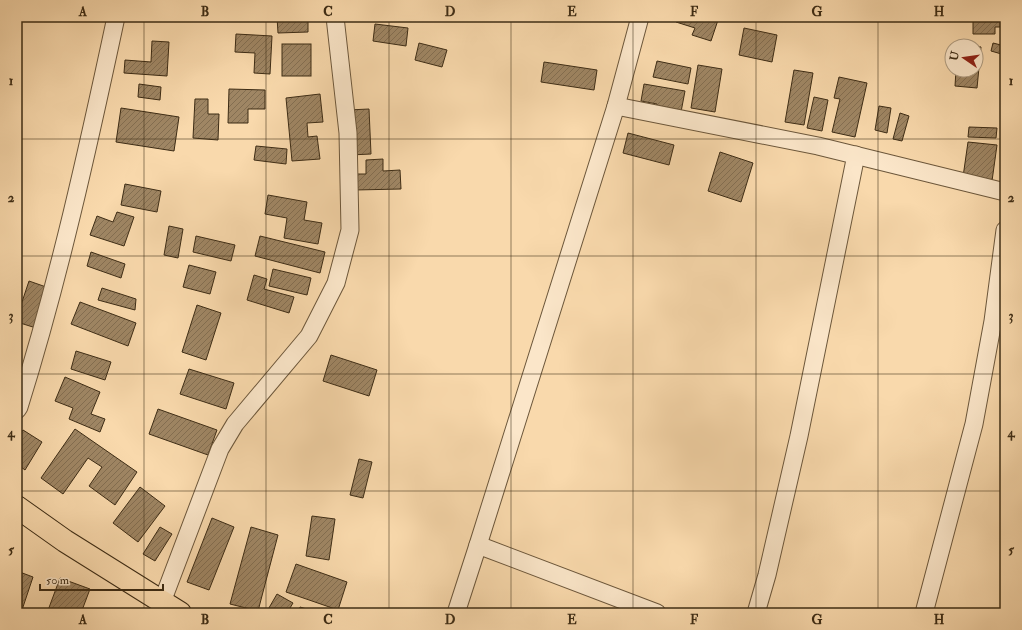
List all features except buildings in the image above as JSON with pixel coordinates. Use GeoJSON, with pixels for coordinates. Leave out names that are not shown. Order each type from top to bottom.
{"type":"FeatureCollection","features":[{"type":"Feature","properties":{"kind":"main road"},"geometry":{"type":"LineString","coordinates":[[17,507],[65,541],[171,608]]}},
{"type":"Feature","properties":{"kind":"street"},"geometry":{"type":"LineString","coordinates":[[17,410],[34,360],[84,165],[116,17]]}},
{"type":"Feature","properties":{"kind":"street"},"geometry":{"type":"LineString","coordinates":[[171,608],[220,449],[234,424],[309,336],[336,283],[350,230],[348,133],[335,17]]}},
{"type":"Feature","properties":{"kind":"street"},"geometry":{"type":"LineString","coordinates":[[456,613],[616,106],[640,17]]}},
{"type":"Feature","properties":{"kind":"street"},"geometry":{"type":"LineString","coordinates":[[616,106],[818,146],[1005,192]]}},
{"type":"Feature","properties":{"kind":"street"},"geometry":{"type":"LineString","coordinates":[[756,613],[767,575],[799,436],[856,155]]}},
{"type":"Feature","properties":{"kind":"street"},"geometry":{"type":"LineString","coordinates":[[924,613],[974,424],[993,321],[1005,230]]}},
{"type":"Feature","properties":{"kind":"street"},"geometry":{"type":"LineString","coordinates":[[478,545],[657,613]]}}]}
